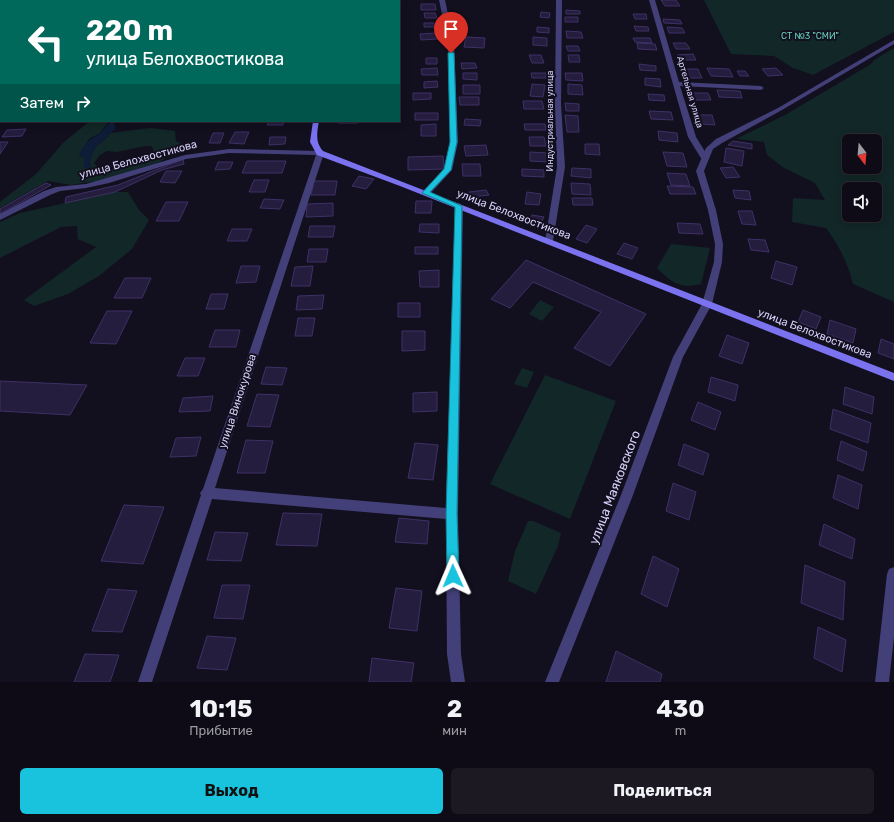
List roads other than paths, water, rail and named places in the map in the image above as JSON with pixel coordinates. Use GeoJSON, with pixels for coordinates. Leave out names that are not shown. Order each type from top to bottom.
{"type":"FeatureCollection","features":[{"type":"Feature","properties":{"kind":"main road"},"geometry":{"type":"LineString","coordinates":[[316,122],[313,133],[314,146],[320,153]]}},
{"type":"Feature","properties":{"kind":"main road","name":"улица Белохвостикова"},"geometry":{"type":"LineString","coordinates":[[320,153],[550,241],[894,377]]}},
{"type":"Feature","properties":{"kind":"street"},"geometry":{"type":"LineString","coordinates":[[426,193],[448,170],[454,142],[451,42],[442,0]]}},
{"type":"Feature","properties":{"kind":"street","name":"Индустриальная улица"},"geometry":{"type":"LineString","coordinates":[[550,241],[561,167],[558,104],[559,0]]}},
{"type":"Feature","properties":{"kind":"street","name":"Артельная улица"},"geometry":{"type":"LineString","coordinates":[[652,0],[692,137],[705,158]]}},
{"type":"Feature","properties":{"kind":"street"},"geometry":{"type":"LineString","coordinates":[[708,304],[718,262],[719,244],[712,210],[700,172],[710,148],[719,141],[780,109],[894,42]]}},
{"type":"Feature","properties":{"kind":"street"},"geometry":{"type":"LineString","coordinates":[[676,84],[761,88]]}},
{"type":"Feature","properties":{"kind":"street","name":"улица Белохвостикова"},"geometry":{"type":"LineString","coordinates":[[0,217],[47,193],[59,189],[86,186],[106,181],[185,157],[229,151],[320,153]]}},
{"type":"Feature","properties":{"kind":"street","name":"улица Винокурова"},"geometry":{"type":"LineString","coordinates":[[145,682],[206,493],[320,153]]}},
{"type":"Feature","properties":{"kind":"street"},"geometry":{"type":"LineString","coordinates":[[458,682],[454,654],[452,514],[459,206]]}},
{"type":"Feature","properties":{"kind":"street","name":"улица Маяковского"},"geometry":{"type":"LineString","coordinates":[[552,682],[627,495],[678,357],[708,304]]}},
{"type":"Feature","properties":{"kind":"street"},"geometry":{"type":"LineString","coordinates":[[206,493],[452,514]]}},
{"type":"Feature","properties":{"kind":"street"},"geometry":{"type":"LineString","coordinates":[[882,682],[894,574]]}},
{"type":"Feature","properties":{"kind":"water"},"geometry":{"type":"Polygon","coordinates":[[[113,122],[116,128],[94,149],[90,162],[91,168],[84,168],[84,158],[79,155],[85,145],[109,124],[113,122]]]}},
{"type":"Feature","properties":{"kind":"park label","name":"СТ №3 \"СМИ\""},"geometry":{"type":"Point","coordinates":[810,36]}}]}
